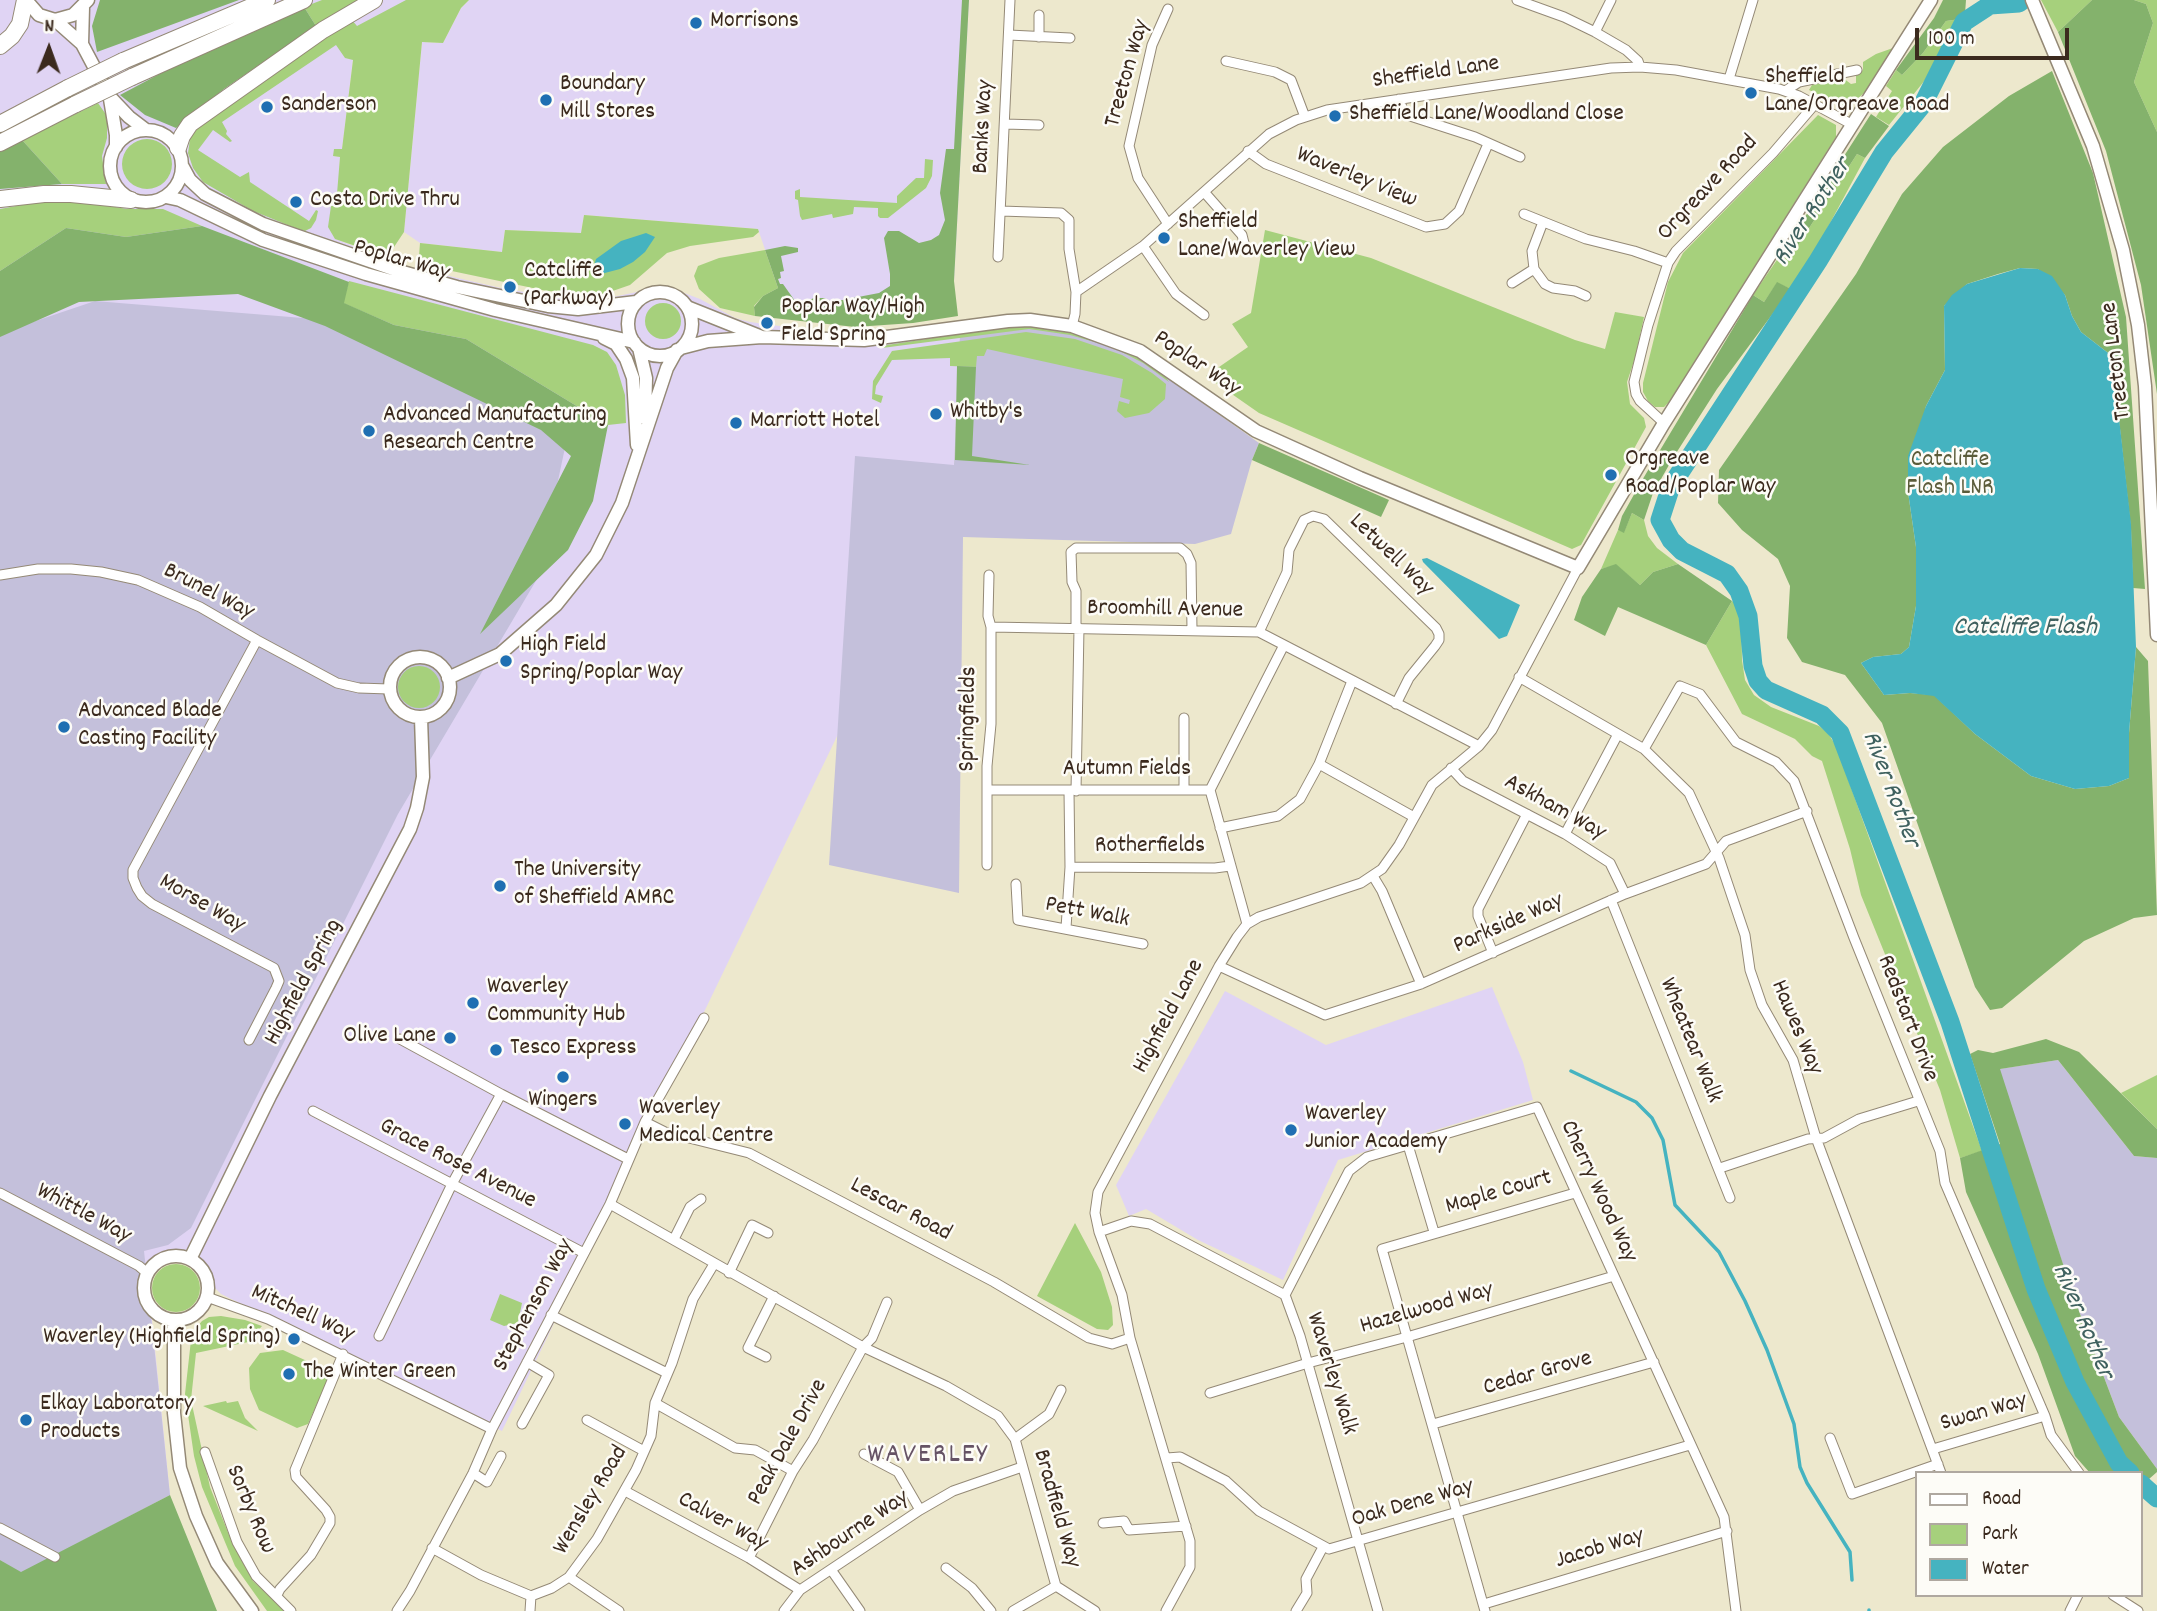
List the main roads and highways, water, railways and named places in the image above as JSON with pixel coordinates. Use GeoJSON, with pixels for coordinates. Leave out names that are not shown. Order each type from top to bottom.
{"type":"FeatureCollection","features":[{"type":"Feature","properties":{"kind":"highway"},"geometry":{"type":"LineString","coordinates":[[3,44],[12,24],[16,0]]}},
{"type":"Feature","properties":{"kind":"highway"},"geometry":{"type":"LineString","coordinates":[[3,44],[20,24],[25,0]]}},
{"type":"Feature","properties":{"kind":"highway"},"geometry":{"type":"LineString","coordinates":[[0,124],[124,61],[267,0]]}},
{"type":"Feature","properties":{"kind":"highway"},"geometry":{"type":"LineString","coordinates":[[0,142],[132,77],[304,0]]}},
{"type":"Feature","properties":{"kind":"highway"},"geometry":{"type":"LineString","coordinates":[[178,148],[190,124],[303,44],[374,0]]}},
{"type":"Feature","properties":{"kind":"highway"},"geometry":{"type":"LineString","coordinates":[[0,199],[71,194],[131,200]]}},
{"type":"Feature","properties":{"kind":"main road"},"geometry":{"type":"LineString","coordinates":[[25,0],[39,15],[55,20],[82,44],[110,97],[146,130]]}},
{"type":"Feature","properties":{"kind":"main road","name":"Poplar Way"},"geometry":{"type":"LineString","coordinates":[[166,197],[180,200],[263,240],[354,270],[495,310],[596,333],[637,345],[653,355],[708,341],[762,337],[864,340],[1030,320],[1072,326],[1140,351],[1256,430],[1360,478],[1578,568],[1664,424],[1931,0]]}},
{"type":"Feature","properties":{"kind":"main road","name":"Treeton Lane"},"geometry":{"type":"LineString","coordinates":[[2032,0],[2078,108],[2107,189],[2138,325],[2145,386],[2157,635]]}},
{"type":"Feature","properties":{"kind":"main road"},"geometry":{"type":"LineString","coordinates":[[55,20],[68,18],[85,4]]}},
{"type":"Feature","properties":{"kind":"main road"},"geometry":{"type":"LineString","coordinates":[[82,44],[85,4]]}},
{"type":"Feature","properties":{"kind":"main road"},"geometry":{"type":"LineString","coordinates":[[110,97],[116,135],[116,147],[110,162],[110,174],[114,184],[131,200],[152,202],[166,197],[175,189],[183,167],[178,148],[169,138],[159,132],[146,130],[129,134],[116,147]]}},
{"type":"Feature","properties":{"kind":"main road","name":"Poplar Way"},"geometry":{"type":"LineString","coordinates":[[183,167],[190,180],[205,194],[263,224],[399,271],[457,287],[548,306],[579,309],[636,302],[647,294],[665,292],[677,296],[687,307],[762,337]]}},
{"type":"Feature","properties":{"kind":"main road"},"geometry":{"type":"LineString","coordinates":[[636,302],[628,319],[630,335],[637,345],[646,378],[645,432]]}},
{"type":"Feature","properties":{"kind":"main road"},"geometry":{"type":"LineString","coordinates":[[449,678],[500,654],[556,605],[596,555],[622,503],[667,368],[691,330],[691,315],[687,307]]}},
{"type":"Feature","properties":{"kind":"main road"},"geometry":{"type":"LineString","coordinates":[[596,333],[615,344],[626,359],[634,378],[638,459]]}},
{"type":"Feature","properties":{"kind":"main road"},"geometry":{"type":"LineString","coordinates":[[416,657],[438,663],[449,678],[449,696],[444,705],[438,712],[421,718],[403,713],[396,706],[389,689],[390,678],[395,669],[403,662],[416,657]]}},
{"type":"Feature","properties":{"kind":"main road","name":"Highfield Spring"},"geometry":{"type":"LineString","coordinates":[[190,1259],[270,1096],[410,829],[423,777],[421,718]]}},
{"type":"Feature","properties":{"kind":"main road"},"geometry":{"type":"LineString","coordinates":[[172,1256],[190,1259],[201,1267],[206,1276],[209,1287],[207,1297],[196,1313],[187,1318],[174,1320],[158,1314],[150,1307],[144,1287],[148,1273],[161,1260],[172,1256]]}},
{"type":"Feature","properties":{"kind":"main road"},"geometry":{"type":"LineString","coordinates":[[174,1320],[174,1413],[180,1468],[195,1516],[217,1563],[252,1611]]}},
{"type":"Feature","properties":{"kind":"water"},"geometry":{"type":"Polygon","coordinates":[[[646,233],[655,237],[645,252],[620,269],[597,275],[594,266],[596,259],[621,241],[646,233]]]}},
{"type":"Feature","properties":{"kind":"water","name":"Catcliffe Flash"},"geometry":{"type":"Polygon","coordinates":[[[2020,268],[2038,269],[2052,276],[2065,295],[2081,332],[2112,356],[2131,524],[2136,647],[2129,733],[2129,778],[2109,786],[2075,789],[2031,776],[1975,734],[1934,696],[1910,693],[1884,695],[1861,663],[1873,657],[1901,654],[1909,647],[1916,606],[1916,547],[1908,492],[1908,456],[1926,406],[1945,370],[1944,306],[1952,295],[1967,284],[2020,268]]]}},
{"type":"Feature","properties":{"kind":"water"},"geometry":{"type":"Polygon","coordinates":[[[1427,558],[1520,605],[1507,636],[1499,639],[1423,562],[1422,559],[1427,558]]]}},
{"type":"Feature","properties":{"kind":"waterway","name":"River Rother"},"geometry":{"type":"LineString","coordinates":[[2023,0],[2019,3],[1990,5],[1964,22],[1923,104],[1884,152],[1818,261],[1671,486],[1660,520],[1671,540],[1682,551],[1727,574],[1739,591],[1748,616],[1753,666],[1758,681],[1766,690],[1822,715],[1840,733],[1950,1022],[2036,1289],[2075,1382],[2119,1463],[2128,1471]]}},
{"type":"Feature","properties":{"kind":"waterway"},"geometry":{"type":"LineString","coordinates":[[1571,1071],[1636,1102],[1652,1118],[1663,1140],[1675,1205],[1719,1252],[1745,1301],[1767,1350],[1794,1424],[1800,1467],[1850,1552],[1852,1580]]}},
{"type":"Feature","properties":{"kind":"waterway","name":"River Rother"},"geometry":{"type":"LineString","coordinates":[[2143,1486],[2157,1498]]}},
{"type":"Feature","properties":{"kind":"place","name":"Morrisons"},"geometry":{"type":"Point","coordinates":[696,23]}},
{"type":"Feature","properties":{"kind":"place","name":"Sheffield Lane/Orgreave Road"},"geometry":{"type":"Point","coordinates":[1751,93]}},
{"type":"Feature","properties":{"kind":"place","name":"Boundary Mill Stores"},"geometry":{"type":"Point","coordinates":[546,100]}},
{"type":"Feature","properties":{"kind":"place","name":"Sanderson"},"geometry":{"type":"Point","coordinates":[267,107]}},
{"type":"Feature","properties":{"kind":"place","name":"Sheffield Lane/Woodland Close"},"geometry":{"type":"Point","coordinates":[1335,116]}},
{"type":"Feature","properties":{"kind":"place","name":"Costa Drive Thru"},"geometry":{"type":"Point","coordinates":[296,202]}},
{"type":"Feature","properties":{"kind":"place","name":"Sheffield Lane/Waverley View"},"geometry":{"type":"Point","coordinates":[1164,238]}},
{"type":"Feature","properties":{"kind":"place","name":"Catcliffe (Parkway)"},"geometry":{"type":"Point","coordinates":[510,287]}},
{"type":"Feature","properties":{"kind":"place","name":"Poplar Way/High Field Spring"},"geometry":{"type":"Point","coordinates":[767,323]}},
{"type":"Feature","properties":{"kind":"place","name":"Whitby's"},"geometry":{"type":"Point","coordinates":[936,414]}},
{"type":"Feature","properties":{"kind":"place","name":"Marriott Hotel"},"geometry":{"type":"Point","coordinates":[736,423]}},
{"type":"Feature","properties":{"kind":"place","name":"Advanced Manufacturing Research Centre"},"geometry":{"type":"Point","coordinates":[369,431]}},
{"type":"Feature","properties":{"kind":"place","name":"Orgreave Road/Poplar Way"},"geometry":{"type":"Point","coordinates":[1611,475]}},
{"type":"Feature","properties":{"kind":"place","name":"High Field Spring/Poplar Way"},"geometry":{"type":"Point","coordinates":[506,661]}},
{"type":"Feature","properties":{"kind":"place","name":"Advanced Blade Casting Facility"},"geometry":{"type":"Point","coordinates":[64,727]}},
{"type":"Feature","properties":{"kind":"place","name":"The University of Sheffield AMRC"},"geometry":{"type":"Point","coordinates":[500,886]}},
{"type":"Feature","properties":{"kind":"place","name":"Waverley Community Hub"},"geometry":{"type":"Point","coordinates":[473,1003]}},
{"type":"Feature","properties":{"kind":"place","name":"Olive Lane"},"geometry":{"type":"Point","coordinates":[450,1038]}},
{"type":"Feature","properties":{"kind":"place","name":"Tesco Express"},"geometry":{"type":"Point","coordinates":[496,1050]}},
{"type":"Feature","properties":{"kind":"place","name":"Wingers"},"geometry":{"type":"Point","coordinates":[563,1077]}},
{"type":"Feature","properties":{"kind":"place","name":"Waverley Medical Centre"},"geometry":{"type":"Point","coordinates":[625,1124]}},
{"type":"Feature","properties":{"kind":"place","name":"Waverley Junior Academy"},"geometry":{"type":"Point","coordinates":[1291,1130]}},
{"type":"Feature","properties":{"kind":"place","name":"Waverley (Highfield Spring)"},"geometry":{"type":"Point","coordinates":[294,1339]}},
{"type":"Feature","properties":{"kind":"place","name":"The Winter Green"},"geometry":{"type":"Point","coordinates":[289,1374]}},
{"type":"Feature","properties":{"kind":"place","name":"Elkay Laboratory Products"},"geometry":{"type":"Point","coordinates":[26,1420]}},
{"type":"Feature","properties":{"kind":"district","name":"WAVERLEY"},"geometry":{"type":"Point","coordinates":[928,1457]}},
{"type":"Feature","properties":{"kind":"park label","name":"Catcliffe Flash LNR"},"geometry":{"type":"Point","coordinates":[1950,476]}}]}
